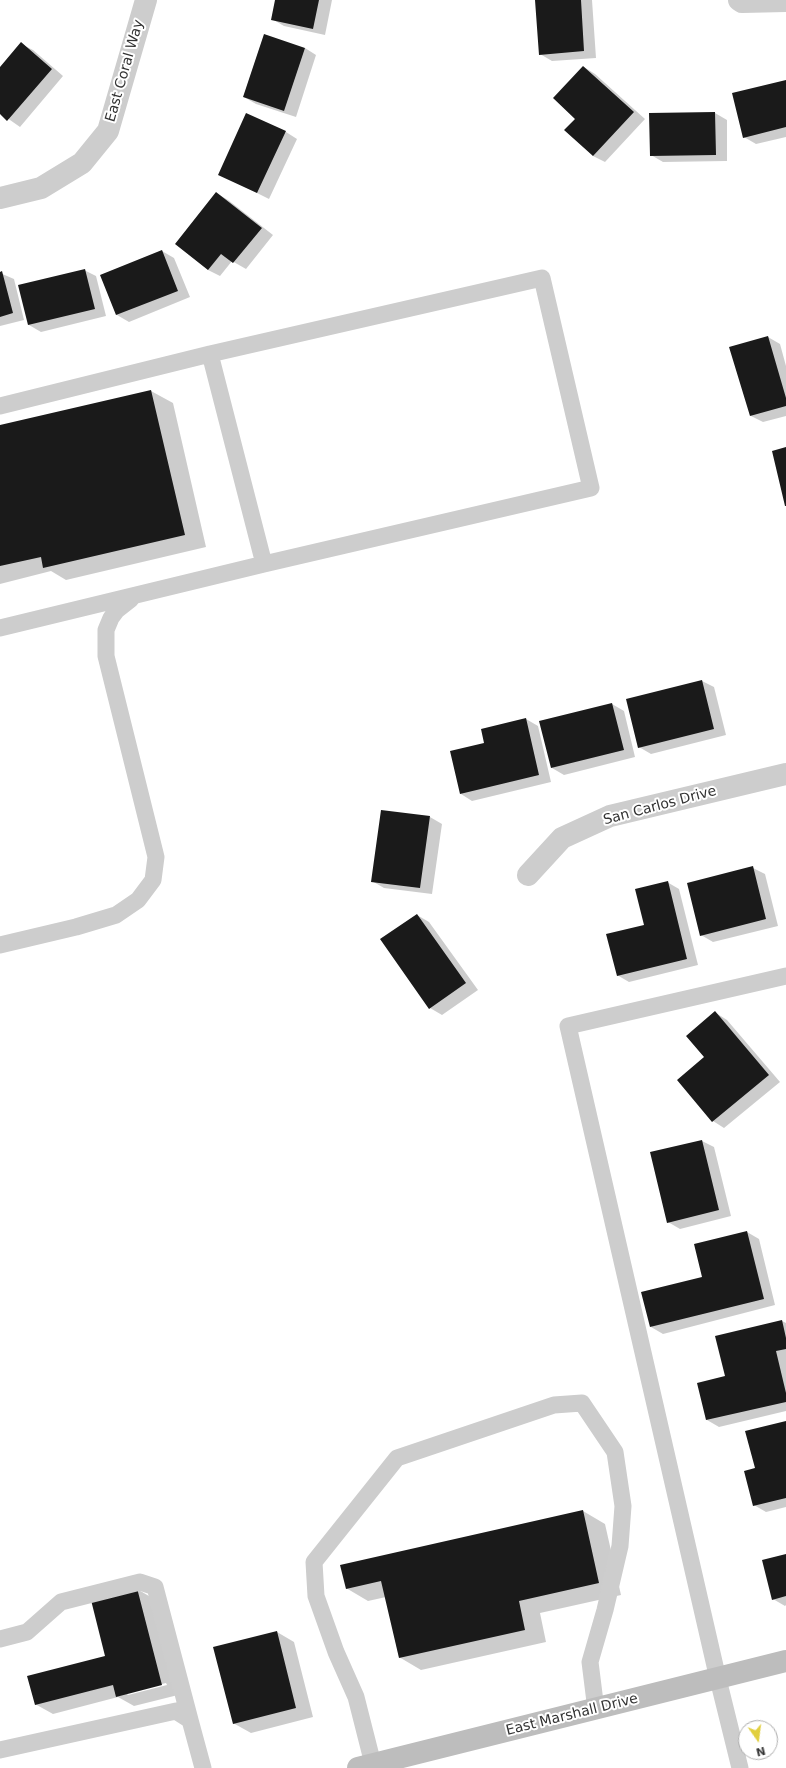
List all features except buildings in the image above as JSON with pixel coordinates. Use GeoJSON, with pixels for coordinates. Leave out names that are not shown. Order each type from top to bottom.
{"type":"FeatureCollection","features":[{"type":"Feature","properties":{"kind":"main road","name":"East Marshall Drive"},"geometry":{"type":"LineString","coordinates":[[362,1767],[596,1710],[786,1661]]}},
{"type":"Feature","properties":{"kind":"street","name":"East Coral Way"},"geometry":{"type":"LineString","coordinates":[[0,198],[41,188],[82,163],[108,131],[146,0]]}},
{"type":"Feature","properties":{"kind":"street"},"geometry":{"type":"LineString","coordinates":[[739,0],[742,2],[786,1]]}},
{"type":"Feature","properties":{"kind":"street","name":"San Carlos Drive"},"geometry":{"type":"LineString","coordinates":[[528,875],[562,838],[610,816],[786,774]]}},
{"type":"Feature","properties":{"kind":"lane"},"geometry":{"type":"LineString","coordinates":[[0,406],[210,354],[542,278],[591,488],[264,564],[0,628]]}},
{"type":"Feature","properties":{"kind":"lane"},"geometry":{"type":"LineString","coordinates":[[210,354],[264,564]]}},
{"type":"Feature","properties":{"kind":"lane"},"geometry":{"type":"LineString","coordinates":[[0,945],[76,927],[116,915],[138,900],[153,880],[156,857],[106,656],[105,640],[106,630],[111,618],[117,610],[127,602],[143,594]]}},
{"type":"Feature","properties":{"kind":"lane"},"geometry":{"type":"LineString","coordinates":[[740,1768],[718,1679],[568,1026],[786,976]]}},
{"type":"Feature","properties":{"kind":"lane"},"geometry":{"type":"LineString","coordinates":[[362,1767],[356,1696],[336,1652],[316,1596],[314,1562],[397,1458],[554,1405],[582,1403],[615,1452],[624,1506],[620,1546],[605,1610],[590,1662],[596,1710]]}},
{"type":"Feature","properties":{"kind":"lane"},"geometry":{"type":"LineString","coordinates":[[0,1639],[27,1632],[61,1602],[140,1582],[155,1587],[203,1768]]}},
{"type":"Feature","properties":{"kind":"lane"},"geometry":{"type":"LineString","coordinates":[[0,1750],[176,1710],[190,1720]]}}]}
